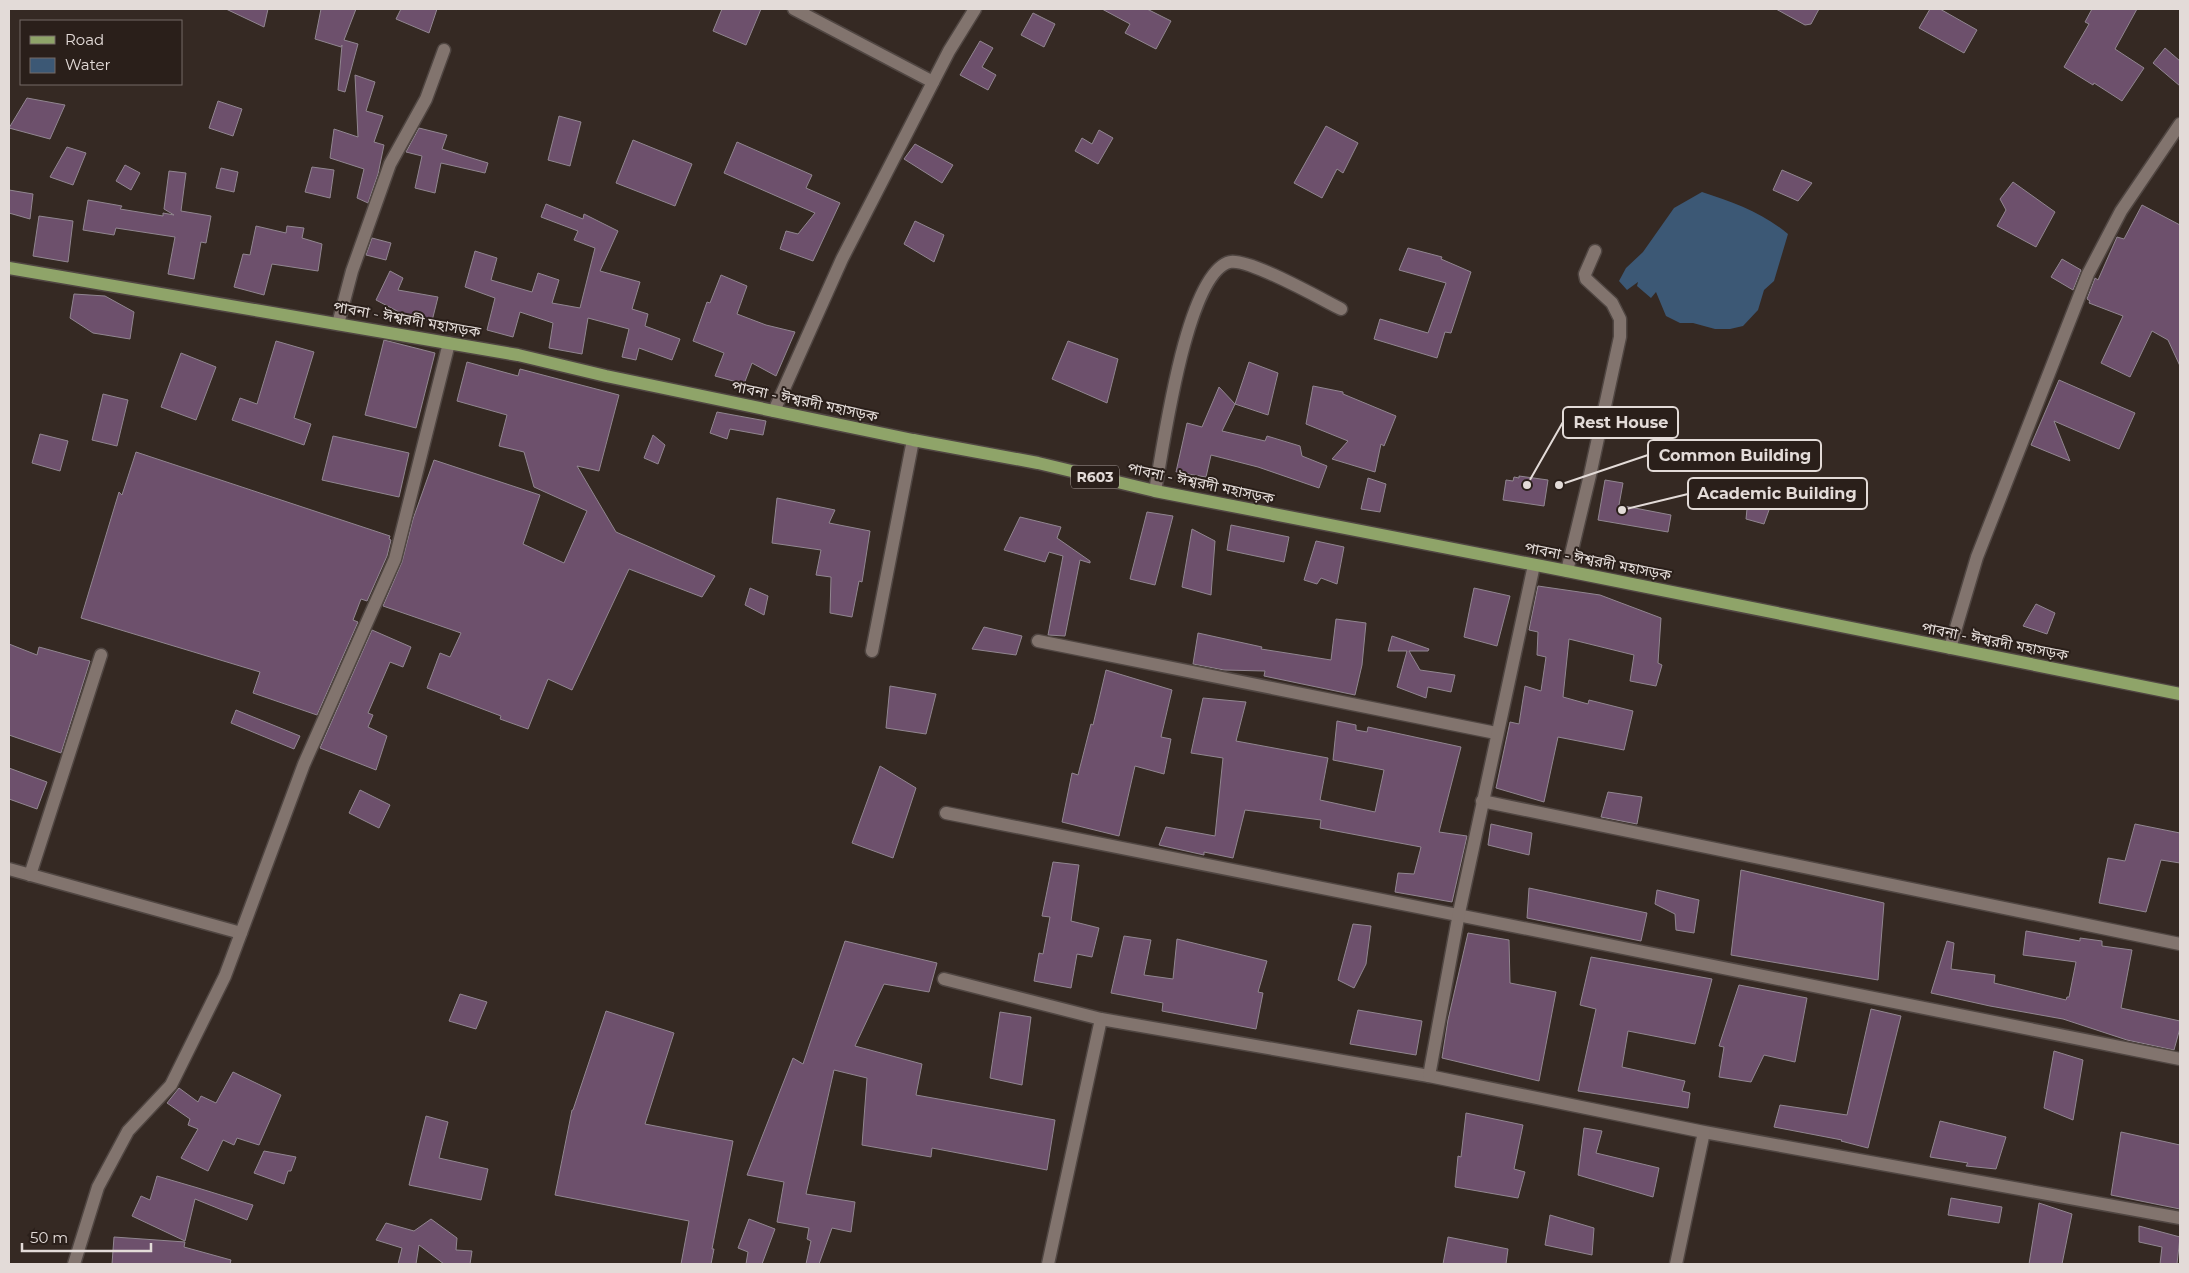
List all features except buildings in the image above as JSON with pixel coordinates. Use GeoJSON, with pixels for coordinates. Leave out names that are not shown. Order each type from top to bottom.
{"type":"FeatureCollection","features":[{"type":"Feature","properties":{"kind":"main road","name":"পাবনা - ঈশ্বরদী মহাসড়ক"},"geometry":{"type":"LineString","coordinates":[[9,268],[518,355],[589,373],[1038,464],[1155,491],[1567,571],[2180,694]]}},
{"type":"Feature","properties":{"kind":"street"},"geometry":{"type":"LineString","coordinates":[[794,9],[933,82]]}},
{"type":"Feature","properties":{"kind":"street"},"geometry":{"type":"LineString","coordinates":[[774,411],[842,259],[949,51],[975,9]]}},
{"type":"Feature","properties":{"kind":"street"},"geometry":{"type":"LineString","coordinates":[[338,324],[352,271],[390,164],[426,99],[444,50]]}},
{"type":"Feature","properties":{"kind":"street"},"geometry":{"type":"LineString","coordinates":[[1950,648],[1977,557],[2088,274],[2121,211],[2180,124]]}},
{"type":"Feature","properties":{"kind":"street"},"geometry":{"type":"LineString","coordinates":[[1567,571],[1620,338],[1620,319],[1612,304],[1586,279],[1585,274],[1595,251]]}},
{"type":"Feature","properties":{"kind":"street"},"geometry":{"type":"LineString","coordinates":[[1155,491],[1185,337],[1197,303],[1221,266],[1231,262],[1251,265],[1342,309]]}},
{"type":"Feature","properties":{"kind":"street"},"geometry":{"type":"LineString","coordinates":[[74,1264],[98,1187],[128,1131],[171,1085],[225,976],[304,764],[395,559],[449,343]]}},
{"type":"Feature","properties":{"kind":"street"},"geometry":{"type":"LineString","coordinates":[[872,651],[913,440]]}},
{"type":"Feature","properties":{"kind":"street"},"geometry":{"type":"LineString","coordinates":[[1429,1076],[1482,801],[1534,565]]}},
{"type":"Feature","properties":{"kind":"street"},"geometry":{"type":"LineString","coordinates":[[1038,641],[1496,733]]}},
{"type":"Feature","properties":{"kind":"street"},"geometry":{"type":"LineString","coordinates":[[30,875],[101,655]]}},
{"type":"Feature","properties":{"kind":"street"},"geometry":{"type":"LineString","coordinates":[[1482,801],[2180,944]]}},
{"type":"Feature","properties":{"kind":"street"},"geometry":{"type":"LineString","coordinates":[[946,813],[1459,913],[2180,1059]]}},
{"type":"Feature","properties":{"kind":"street"},"geometry":{"type":"LineString","coordinates":[[9,869],[241,933]]}},
{"type":"Feature","properties":{"kind":"street"},"geometry":{"type":"LineString","coordinates":[[944,979],[1101,1019],[1429,1076],[1704,1132],[2180,1218]]}},
{"type":"Feature","properties":{"kind":"street"},"geometry":{"type":"LineString","coordinates":[[1048,1264],[1101,1019]]}},
{"type":"Feature","properties":{"kind":"street"},"geometry":{"type":"LineString","coordinates":[[1676,1264],[1704,1132]]}},
{"type":"Feature","properties":{"kind":"water"},"geometry":{"type":"Polygon","coordinates":[[[1702,192],[1747,209],[1768,220],[1788,234],[1774,281],[1764,290],[1758,310],[1743,326],[1730,329],[1715,329],[1693,323],[1680,323],[1666,316],[1656,292],[1651,298],[1637,286],[1638,282],[1627,290],[1619,281],[1626,268],[1643,252],[1674,208],[1702,192]]]}},
{"type":"Feature","properties":{"kind":"place","name":"Rest House"},"geometry":{"type":"Point","coordinates":[1527,485]}},
{"type":"Feature","properties":{"kind":"place","name":"Common Building"},"geometry":{"type":"Point","coordinates":[1559,485]}},
{"type":"Feature","properties":{"kind":"place","name":"Academic Building"},"geometry":{"type":"Point","coordinates":[1622,510]}}]}
